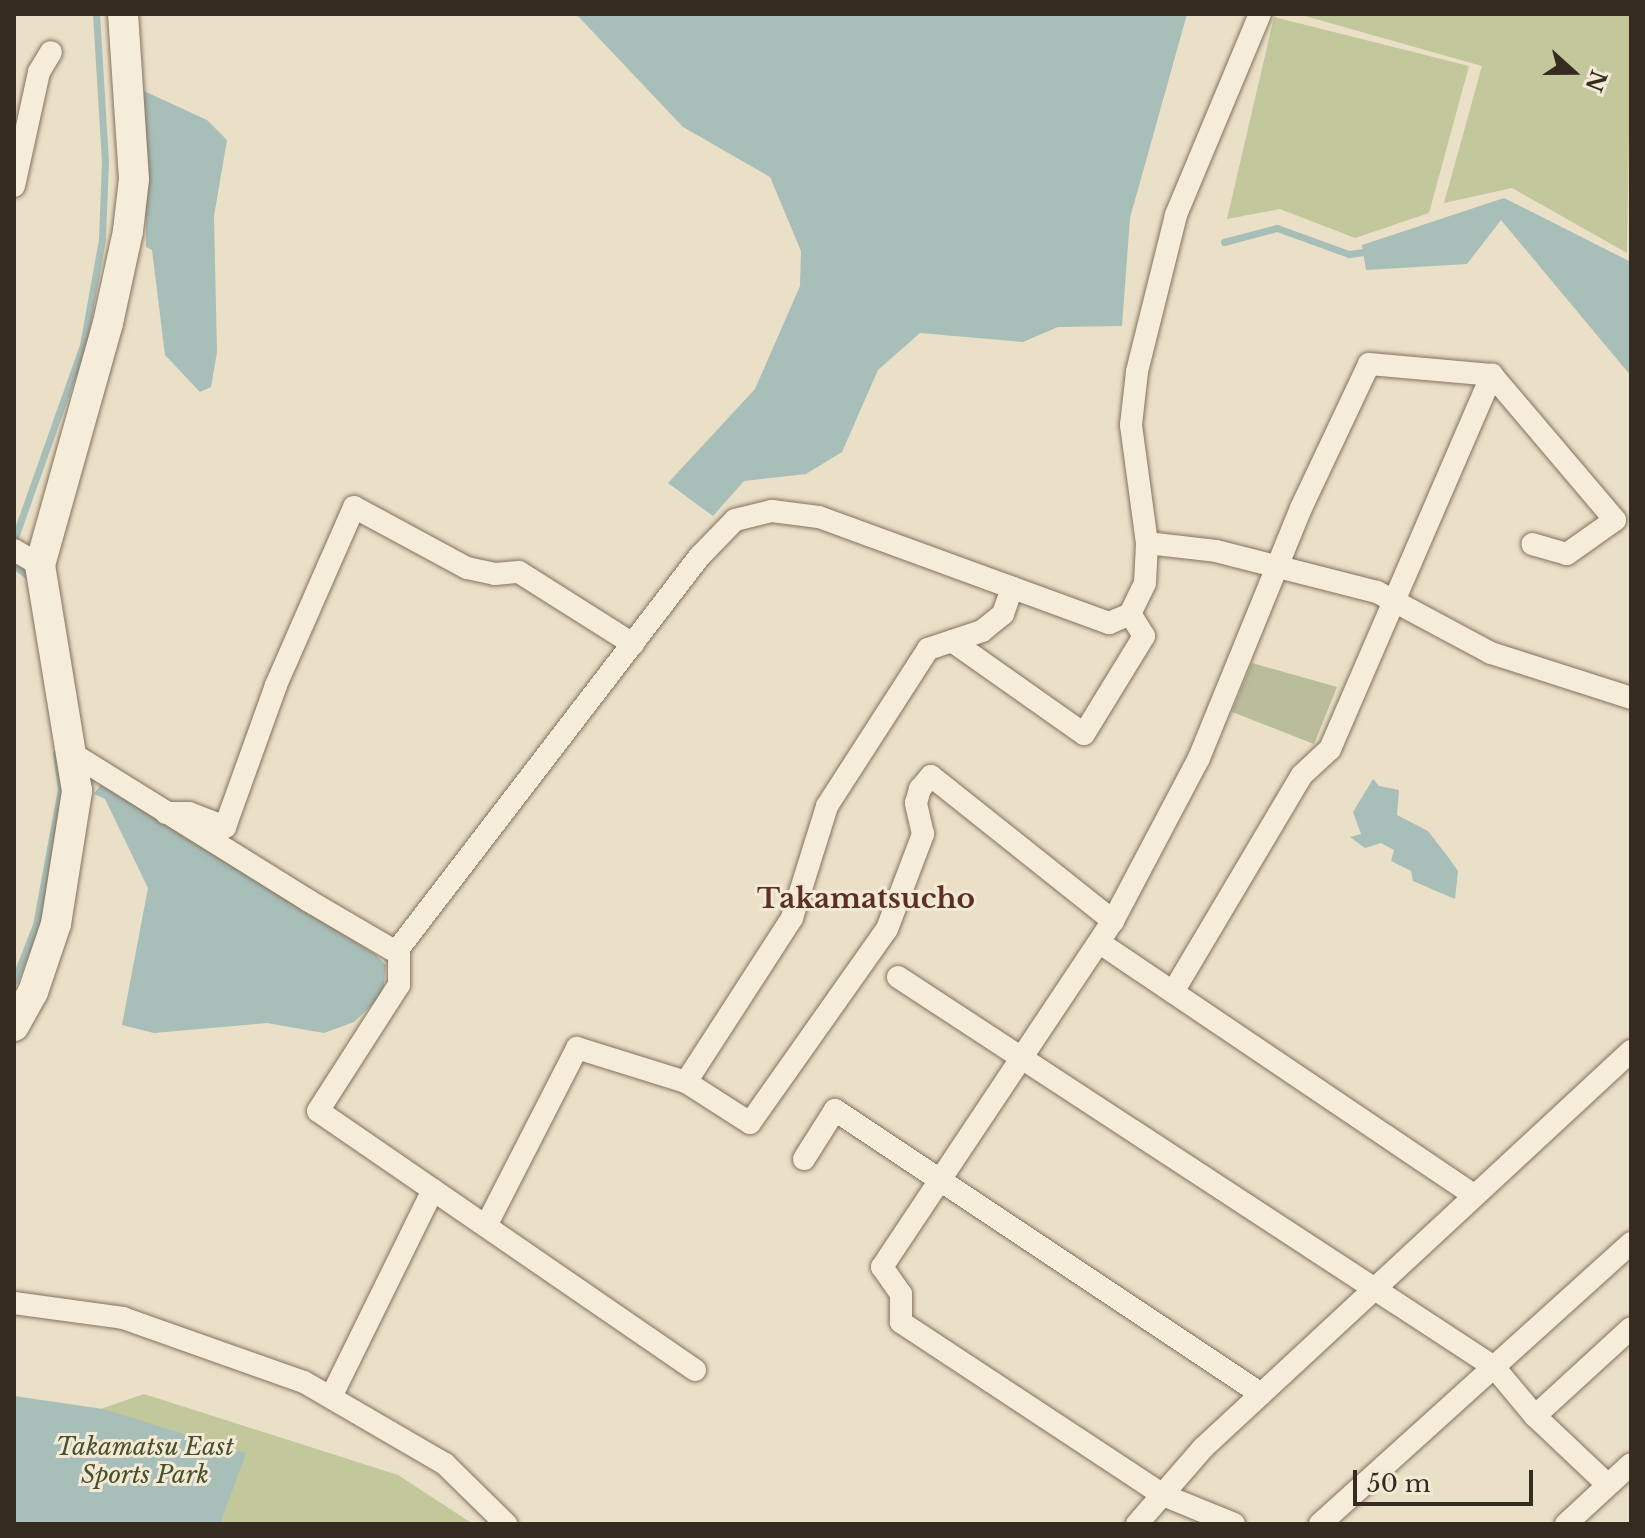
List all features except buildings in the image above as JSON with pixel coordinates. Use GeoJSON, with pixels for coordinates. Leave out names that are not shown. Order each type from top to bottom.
{"type":"FeatureCollection","features":[{"type":"Feature","properties":{"kind":"street"},"geometry":{"type":"LineString","coordinates":[[14,1026],[33,992],[56,924],[77,791],[40,565],[108,323],[128,231],[134,179],[123,14]]}},
{"type":"Feature","properties":{"kind":"street"},"geometry":{"type":"LineString","coordinates":[[695,1370],[318,1111],[399,985],[399,948],[700,556],[735,520],[772,511],[819,517],[1109,623],[1130,614],[1145,583],[1147,543],[1131,425],[1137,372],[1176,215],[1260,14]]}},
{"type":"Feature","properties":{"kind":"street"},"geometry":{"type":"LineString","coordinates":[[15,173],[39,72],[51,52]]}},
{"type":"Feature","properties":{"kind":"street"},"geometry":{"type":"LineString","coordinates":[[1234,1524],[1163,1495],[901,1322],[901,1294],[882,1267],[1113,921],[1199,758],[1278,566],[1369,364],[1492,375],[1615,520],[1567,554],[1532,544]]}},
{"type":"Feature","properties":{"kind":"street"},"geometry":{"type":"LineString","coordinates":[[1173,992],[1302,775],[1330,749],[1492,375]]}},
{"type":"Feature","properties":{"kind":"street"},"geometry":{"type":"LineString","coordinates":[[166,813],[189,813],[225,827],[276,685],[354,507],[467,568],[495,574],[519,572],[633,644]]}},
{"type":"Feature","properties":{"kind":"street"},"geometry":{"type":"LineString","coordinates":[[1147,543],[1216,551],[1394,599],[1491,653],[1631,698]]}},
{"type":"Feature","properties":{"kind":"street"},"geometry":{"type":"LineString","coordinates":[[14,550],[40,565]]}},
{"type":"Feature","properties":{"kind":"street"},"geometry":{"type":"LineString","coordinates":[[686,1082],[792,918],[827,806],[928,649],[982,631],[1003,614],[1012,588]]}},
{"type":"Feature","properties":{"kind":"street"},"geometry":{"type":"LineString","coordinates":[[952,641],[1084,734],[1144,636],[1130,614]]}},
{"type":"Feature","properties":{"kind":"street"},"geometry":{"type":"LineString","coordinates":[[73,754],[337,917],[391,949],[399,948]]}},
{"type":"Feature","properties":{"kind":"street"},"geometry":{"type":"LineString","coordinates":[[486,1226],[577,1048],[686,1082],[750,1123],[887,929],[923,834],[916,803],[920,789],[931,776],[1113,921]]}},
{"type":"Feature","properties":{"kind":"street"},"geometry":{"type":"LineString","coordinates":[[1100,943],[1474,1195]]}},
{"type":"Feature","properties":{"kind":"street"},"geometry":{"type":"LineString","coordinates":[[898,977],[1371,1291],[1494,1367],[1535,1416],[1608,1485]]}},
{"type":"Feature","properties":{"kind":"street"},"geometry":{"type":"LineString","coordinates":[[1137,1524],[1203,1448],[1631,1051]]}},
{"type":"Feature","properties":{"kind":"street"},"geometry":{"type":"LineString","coordinates":[[804,1159],[835,1110],[942,1178],[1261,1394]]}},
{"type":"Feature","properties":{"kind":"street"},"geometry":{"type":"LineString","coordinates":[[331,1397],[433,1190]]}},
{"type":"Feature","properties":{"kind":"street"},"geometry":{"type":"LineString","coordinates":[[1320,1524],[1631,1243]]}},
{"type":"Feature","properties":{"kind":"street"},"geometry":{"type":"LineString","coordinates":[[14,1303],[123,1318],[223,1351],[331,1397],[445,1464],[506,1524]]}},
{"type":"Feature","properties":{"kind":"street"},"geometry":{"type":"LineString","coordinates":[[1535,1416],[1631,1328]]}},
{"type":"Feature","properties":{"kind":"street"},"geometry":{"type":"LineString","coordinates":[[1566,1524],[1631,1464]]}},
{"type":"Feature","properties":{"kind":"green space"},"geometry":{"type":"Polygon","coordinates":[[[1298,14],[1631,14],[1627,253],[1512,188],[1444,203],[1482,66],[1298,14]]]}},
{"type":"Feature","properties":{"kind":"green space"},"geometry":{"type":"Polygon","coordinates":[[[1274,17],[1469,66],[1429,213],[1355,238],[1280,209],[1227,219],[1274,17]]]}},
{"type":"Feature","properties":{"kind":"green space"},"geometry":{"type":"Polygon","coordinates":[[[1252,663],[1337,687],[1314,744],[1232,712],[1252,663]]]}},
{"type":"Feature","properties":{"kind":"green space","name":"Takamatsu East Sports Park"},"geometry":{"type":"Polygon","coordinates":[[[144,1394],[398,1475],[473,1524],[14,1524],[14,1439],[144,1394]]]}},
{"type":"Feature","properties":{"kind":"water"},"geometry":{"type":"Polygon","coordinates":[[[576,14],[1187,14],[1130,218],[1122,326],[1058,327],[1023,342],[920,333],[878,370],[842,452],[806,474],[744,481],[713,516],[668,483],[755,389],[800,286],[801,251],[770,177],[683,127],[576,14]]]}},
{"type":"Feature","properties":{"kind":"water"},"geometry":{"type":"Polygon","coordinates":[[[144,91],[207,120],[227,140],[214,216],[217,352],[211,387],[200,392],[165,355],[152,250],[146,247],[144,91]]]}},
{"type":"Feature","properties":{"kind":"water"},"geometry":{"type":"Polygon","coordinates":[[[1504,198],[1631,262],[1631,376],[1501,220],[1467,264],[1366,270],[1362,245],[1504,198]]]}},
{"type":"Feature","properties":{"kind":"water"},"geometry":{"type":"Polygon","coordinates":[[[1373,779],[1379,786],[1399,790],[1397,815],[1428,831],[1458,871],[1455,899],[1413,881],[1411,871],[1391,861],[1394,850],[1381,843],[1365,848],[1350,837],[1361,834],[1353,812],[1373,779]]]}},
{"type":"Feature","properties":{"kind":"water"},"geometry":{"type":"Polygon","coordinates":[[[101,784],[376,955],[386,965],[383,994],[354,1022],[324,1033],[267,1023],[154,1033],[122,1025],[148,888],[105,799],[94,794],[101,784]]]}},
{"type":"Feature","properties":{"kind":"water"},"geometry":{"type":"Polygon","coordinates":[[[14,1396],[103,1409],[246,1453],[220,1524],[14,1524],[14,1396]]]}},
{"type":"Feature","properties":{"kind":"waterway"},"geometry":{"type":"LineString","coordinates":[[14,540],[83,345],[102,239],[105,161],[96,14]]}},
{"type":"Feature","properties":{"kind":"waterway"},"geometry":{"type":"LineString","coordinates":[[1224,242],[1277,228],[1349,254],[1371,251]]}},
{"type":"Feature","properties":{"kind":"waterway"},"geometry":{"type":"LineString","coordinates":[[14,565],[32,579]]}},
{"type":"Feature","properties":{"kind":"waterway"},"geometry":{"type":"LineString","coordinates":[[14,981],[36,925],[61,789],[56,753]]}},
{"type":"Feature","properties":{"kind":"district","name":"Takamatsucho"},"geometry":{"type":"Point","coordinates":[866,899]}}]}
